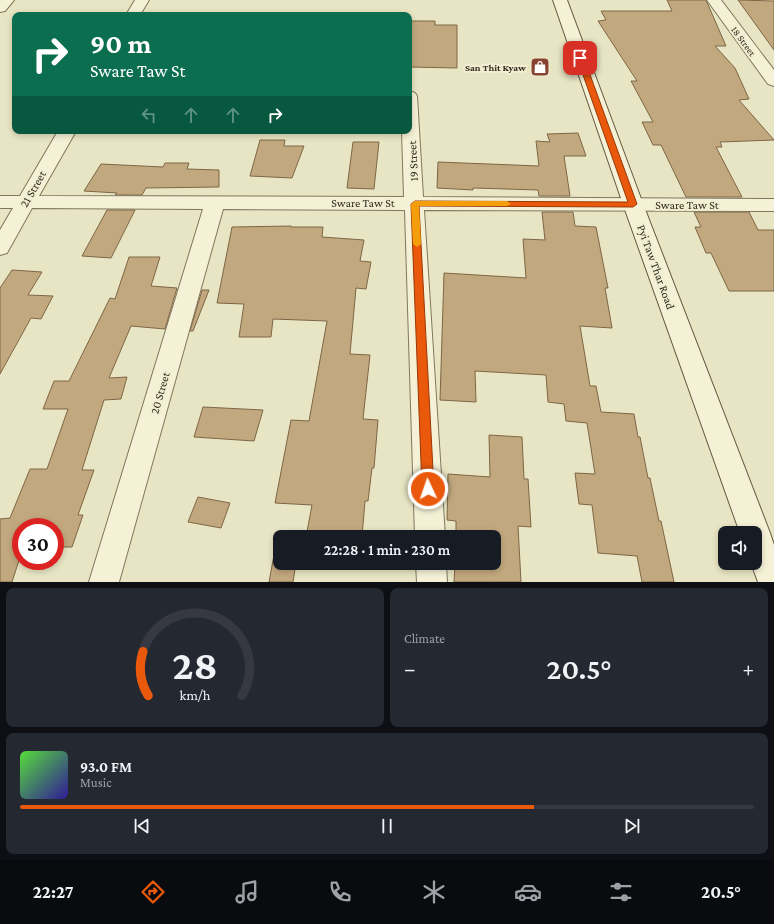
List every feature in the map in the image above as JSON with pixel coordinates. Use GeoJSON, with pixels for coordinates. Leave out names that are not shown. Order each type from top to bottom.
{"type":"FeatureCollection","features":[{"type":"Feature","properties":{"kind":"street"},"geometry":{"type":"LineString","coordinates":[[0,8],[7,0]]}},
{"type":"Feature","properties":{"kind":"street"},"geometry":{"type":"LineString","coordinates":[[135,12],[142,0]]}},
{"type":"Feature","properties":{"kind":"street","name":"Pyi Taw Thar Road"},"geometry":{"type":"LineString","coordinates":[[560,0],[633,204],[752,526]]}},
{"type":"Feature","properties":{"kind":"street","name":"18 Street"},"geometry":{"type":"LineString","coordinates":[[714,0],[774,81]]}},
{"type":"Feature","properties":{"kind":"street","name":"21 Street"},"geometry":{"type":"LineString","coordinates":[[0,248],[65,134]]}},
{"type":"Feature","properties":{"kind":"street","name":"19 Street"},"geometry":{"type":"LineString","coordinates":[[411,134],[430,530]]}},
{"type":"Feature","properties":{"kind":"street","name":"Sware Taw St"},"geometry":{"type":"LineString","coordinates":[[0,202],[774,205]]}},
{"type":"Feature","properties":{"kind":"street","name":"20 Street"},"geometry":{"type":"LineString","coordinates":[[104,582],[215,203]]}},
{"type":"Feature","properties":{"kind":"street","name":"Pyi Taw Thar Road"},"geometry":{"type":"LineString","coordinates":[[762,552],[773,582]]}},
{"type":"Feature","properties":{"kind":"street"},"geometry":{"type":"LineString","coordinates":[[431,570],[432,582]]}},
{"type":"Feature","properties":{"kind":"building"},"geometry":{"type":"Polygon","coordinates":[[[667,0],[706,0],[726,46],[715,46],[735,68],[749,99],[739,100],[774,140],[720,142],[722,147],[716,147],[742,197],[686,197],[661,145],[653,145],[642,122],[653,122],[631,81],[637,81],[598,21],[606,20],[601,11],[672,11],[667,0]]]}},
{"type":"Feature","properties":{"kind":"building"},"geometry":{"type":"Polygon","coordinates":[[[738,0],[774,1],[774,50],[738,0]]]}},
{"type":"Feature","properties":{"kind":"building"},"geometry":{"type":"Polygon","coordinates":[[[412,21],[435,21],[435,25],[457,25],[457,68],[412,67],[412,21]]]}},
{"type":"Feature","properties":{"kind":"building"},"geometry":{"type":"Polygon","coordinates":[[[578,133],[586,156],[564,156],[570,196],[539,196],[538,190],[473,188],[473,190],[437,188],[438,162],[539,166],[536,141],[550,142],[547,134],[578,133]]]}},
{"type":"Feature","properties":{"kind":"building"},"geometry":{"type":"Polygon","coordinates":[[[260,140],[285,140],[284,146],[304,146],[292,178],[250,176],[260,140]]]}},
{"type":"Feature","properties":{"kind":"building"},"geometry":{"type":"Polygon","coordinates":[[[353,142],[379,142],[374,189],[347,188],[353,142]]]}},
{"type":"Feature","properties":{"kind":"building"},"geometry":{"type":"Polygon","coordinates":[[[165,163],[189,163],[187,169],[219,170],[219,187],[146,188],[142,195],[115,195],[117,193],[84,191],[101,164],[163,167],[165,163]]]}},
{"type":"Feature","properties":{"kind":"building"},"geometry":{"type":"Polygon","coordinates":[[[107,210],[135,210],[111,258],[82,256],[107,210]]]}},
{"type":"Feature","properties":{"kind":"building"},"geometry":{"type":"Polygon","coordinates":[[[542,212],[573,212],[575,226],[596,227],[608,288],[605,288],[612,328],[580,326],[590,386],[596,386],[601,412],[634,414],[648,478],[650,478],[659,521],[661,521],[674,582],[642,582],[637,556],[598,553],[592,505],[579,504],[575,473],[595,474],[587,423],[566,421],[564,404],[548,402],[546,375],[475,371],[476,402],[440,400],[444,273],[526,278],[523,239],[545,240],[542,212]]]}},
{"type":"Feature","properties":{"kind":"building"},"geometry":{"type":"Polygon","coordinates":[[[694,212],[749,212],[758,230],[774,230],[774,291],[729,291],[711,253],[706,253],[695,227],[701,227],[694,212]]]}},
{"type":"Feature","properties":{"kind":"building"},"geometry":{"type":"Polygon","coordinates":[[[232,227],[323,227],[322,237],[364,240],[360,261],[371,262],[366,289],[356,288],[350,354],[370,355],[363,419],[378,420],[374,468],[372,468],[368,501],[365,501],[363,530],[307,530],[312,505],[275,503],[291,420],[309,421],[327,321],[273,319],[271,337],[239,337],[244,304],[217,303],[232,227]]]}},
{"type":"Feature","properties":{"kind":"building"},"geometry":{"type":"Polygon","coordinates":[[[129,257],[160,257],[151,286],[177,288],[165,329],[131,326],[109,378],[127,377],[121,399],[104,400],[82,470],[94,470],[78,515],[83,515],[72,547],[64,547],[64,518],[12,518],[12,570],[16,570],[12,582],[0,582],[0,519],[10,518],[30,469],[47,469],[68,409],[43,409],[54,381],[69,381],[110,298],[115,299],[129,257]]]}},
{"type":"Feature","properties":{"kind":"building"},"geometry":{"type":"Polygon","coordinates":[[[12,270],[42,272],[28,295],[53,296],[41,319],[31,318],[0,374],[0,288],[12,270]]]}},
{"type":"Feature","properties":{"kind":"building"},"geometry":{"type":"Polygon","coordinates":[[[202,290],[209,290],[193,331],[190,331],[202,290]]]}},
{"type":"Feature","properties":{"kind":"building"},"geometry":{"type":"Polygon","coordinates":[[[203,407],[263,410],[254,441],[194,437],[203,407]]]}},
{"type":"Feature","properties":{"kind":"building"},"geometry":{"type":"Polygon","coordinates":[[[489,435],[522,437],[524,479],[528,479],[531,527],[518,526],[521,582],[454,582],[455,570],[501,570],[501,530],[456,530],[456,521],[447,520],[448,474],[490,477],[489,435]]]}},
{"type":"Feature","properties":{"kind":"building"},"geometry":{"type":"Polygon","coordinates":[[[198,497],[230,503],[221,528],[188,522],[198,497]]]}},
{"type":"Feature","properties":{"kind":"building"},"geometry":{"type":"Polygon","coordinates":[[[273,560],[273,570],[295,570],[293,582],[269,582],[273,560]]]}},
{"type":"Feature","properties":{"kind":"slow traffic"},"geometry":{"type":"LineString","coordinates":[[417,244],[415,204],[507,204]]}},
{"type":"Feature","properties":{"kind":"place","name":"San Thit Kyaw"},"geometry":{"type":"Point","coordinates":[540,67]}},
{"type":"Feature","properties":{"kind":"route"},"geometry":{"type":"LineString","coordinates":[[428,489],[415,204],[633,204],[580,58]]}}]}
